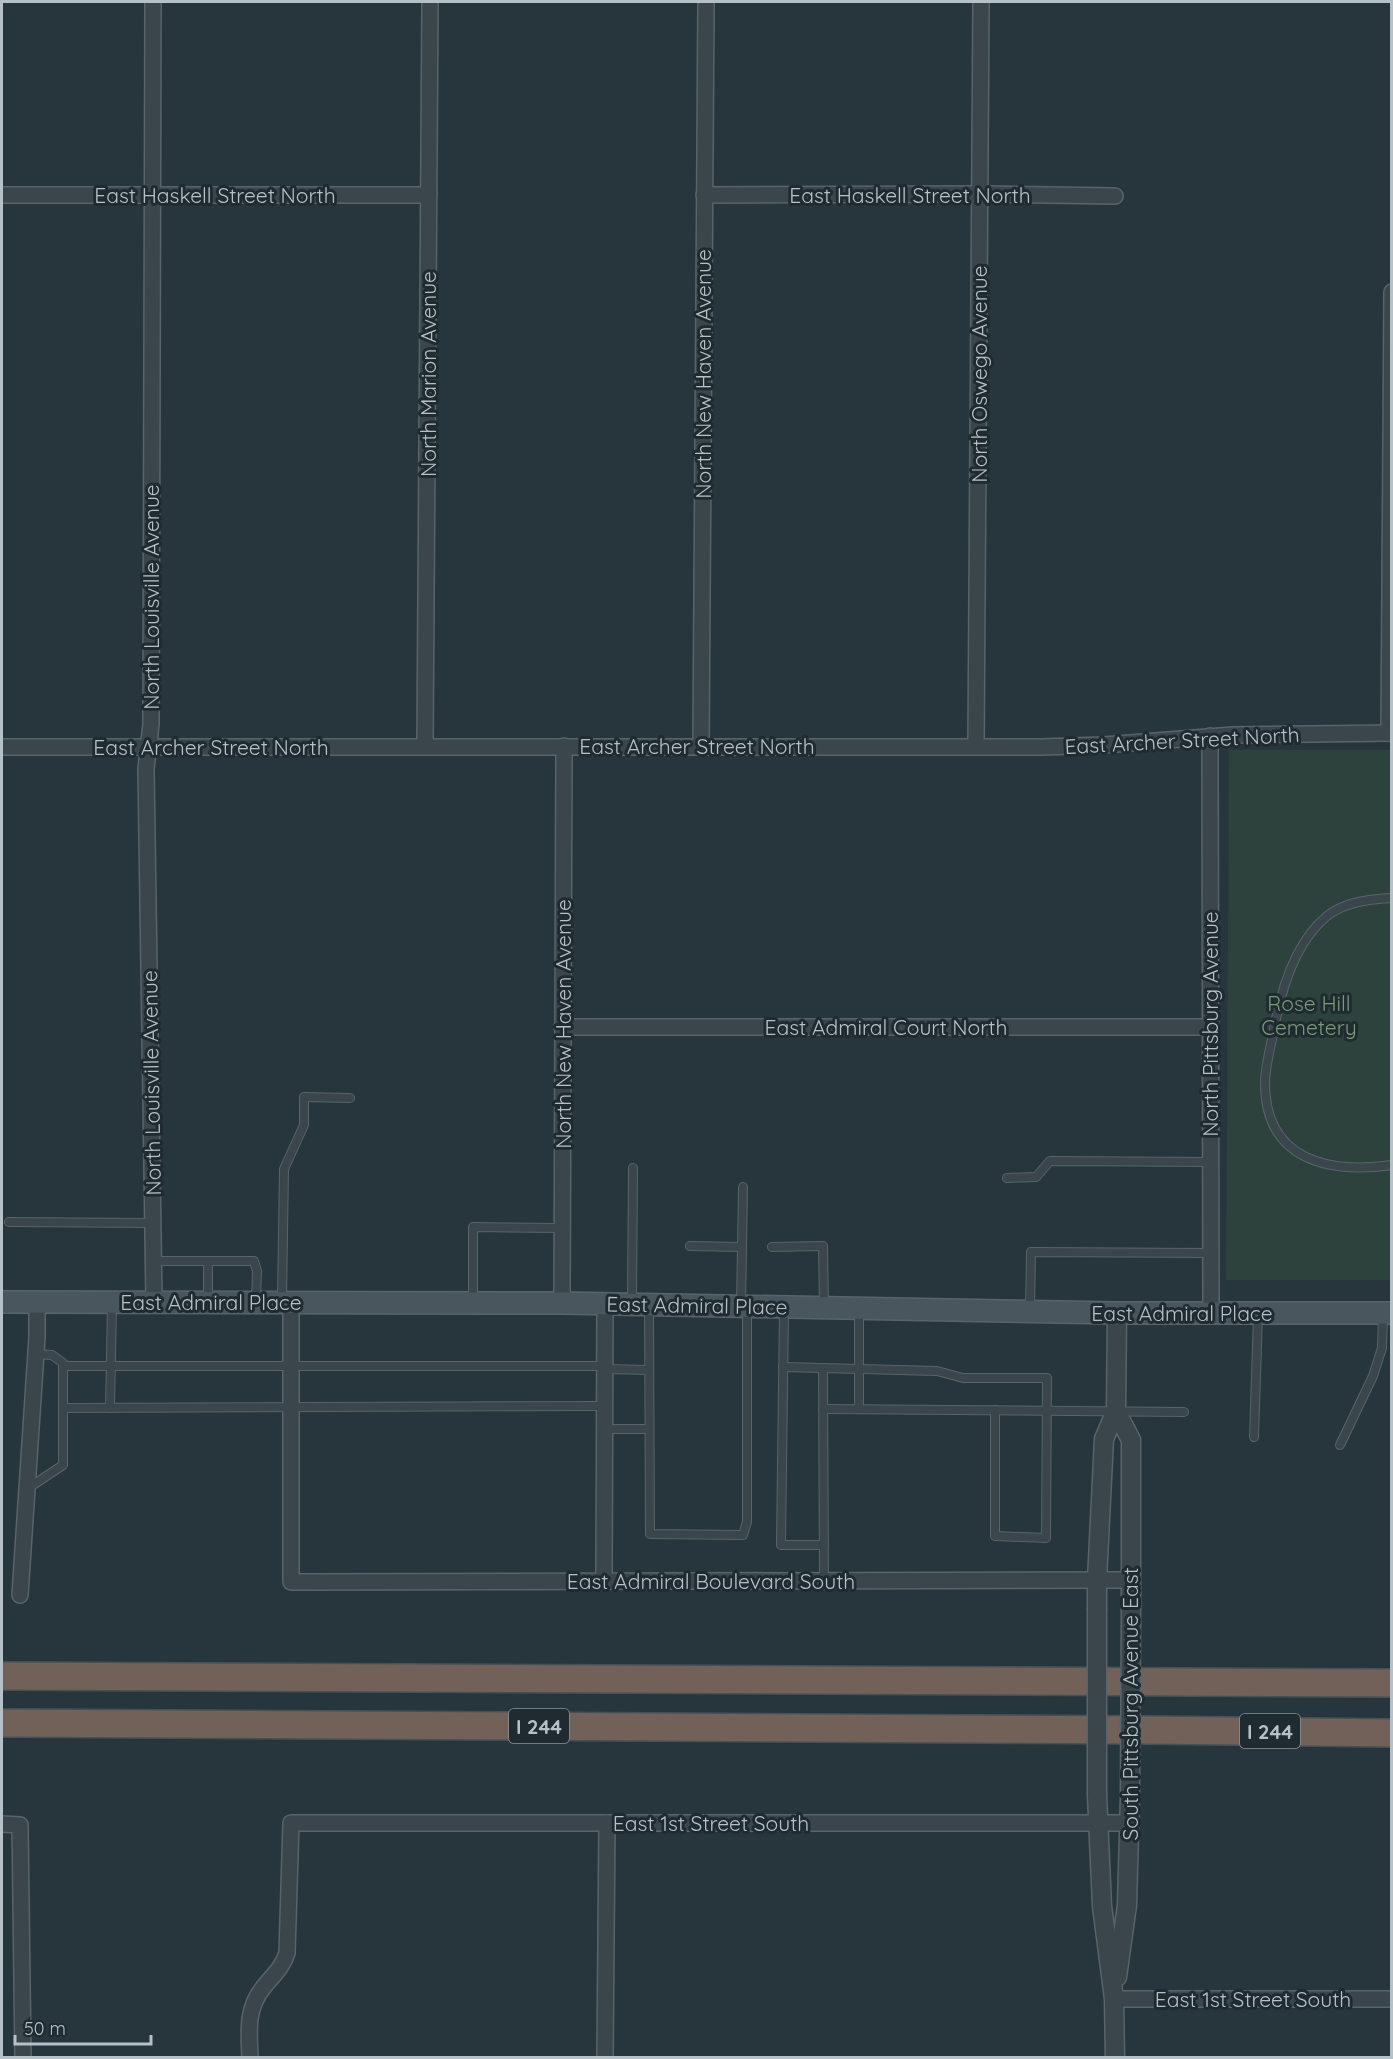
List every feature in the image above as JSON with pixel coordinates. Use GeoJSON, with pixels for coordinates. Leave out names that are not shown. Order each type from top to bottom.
{"type":"FeatureCollection","features":[{"type":"Feature","properties":{"kind":"highway","name":"I 244"},"geometry":{"type":"LineString","coordinates":[[2,1676],[1392,1683]]}},
{"type":"Feature","properties":{"kind":"highway","name":"I 244"},"geometry":{"type":"LineString","coordinates":[[2,1723],[1392,1733]]}},
{"type":"Feature","properties":{"kind":"main road","name":"East Admiral Place"},"geometry":{"type":"LineString","coordinates":[[2,1302],[605,1303],[1117,1313],[1387,1313]]}},
{"type":"Feature","properties":{"kind":"street","name":"North Louisville Avenue"},"geometry":{"type":"LineString","coordinates":[[153,2],[151,724],[146,769],[153,1301]]}},
{"type":"Feature","properties":{"kind":"street","name":"North Marion Avenue"},"geometry":{"type":"LineString","coordinates":[[425,746],[430,2]]}},
{"type":"Feature","properties":{"kind":"street","name":"North New Haven Avenue"},"geometry":{"type":"LineString","coordinates":[[701,746],[706,2]]}},
{"type":"Feature","properties":{"kind":"street","name":"North Oswego Avenue"},"geometry":{"type":"LineString","coordinates":[[976,746],[981,2]]}},
{"type":"Feature","properties":{"kind":"street","name":"East Haskell Street North"},"geometry":{"type":"LineString","coordinates":[[2,195],[429,195]]}},
{"type":"Feature","properties":{"kind":"street","name":"East Haskell Street North"},"geometry":{"type":"LineString","coordinates":[[704,195],[1115,196]]}},
{"type":"Feature","properties":{"kind":"street"},"geometry":{"type":"LineString","coordinates":[[1390,733],[1392,292]]}},
{"type":"Feature","properties":{"kind":"street","name":"East Archer Street North"},"geometry":{"type":"LineString","coordinates":[[2,747],[1042,747],[1210,736],[1390,733]]}},
{"type":"Feature","properties":{"kind":"street","name":"North Pittsburg Avenue"},"geometry":{"type":"LineString","coordinates":[[1210,736],[1211,1313]]}},
{"type":"Feature","properties":{"kind":"street","name":"North New Haven Avenue"},"geometry":{"type":"LineString","coordinates":[[562,1303],[564,746]]}},
{"type":"Feature","properties":{"kind":"street","name":"East Admiral Court North"},"geometry":{"type":"LineString","coordinates":[[562,1027],[1210,1027]]}},
{"type":"Feature","properties":{"kind":"street"},"geometry":{"type":"LineString","coordinates":[[20,1595],[37,1302]]}},
{"type":"Feature","properties":{"kind":"street"},"geometry":{"type":"LineString","coordinates":[[287,1302],[291,1408]]}},
{"type":"Feature","properties":{"kind":"street"},"geometry":{"type":"LineString","coordinates":[[604,1582],[605,1303]]}},
{"type":"Feature","properties":{"kind":"street","name":"South Pittsburg Avenue East"},"geometry":{"type":"LineString","coordinates":[[1115,2058],[1114,1999],[1102,1906],[1098,1823],[1097,1580],[1104,1439],[1116,1411],[1117,1313]]}},
{"type":"Feature","properties":{"kind":"street","name":"East Admiral Boulevard South"},"geometry":{"type":"LineString","coordinates":[[291,1408],[291,1582],[1131,1580]]}},
{"type":"Feature","properties":{"kind":"street","name":"South Pittsburg Avenue East"},"geometry":{"type":"LineString","coordinates":[[1114,1999],[1127,1905],[1130,1824],[1131,1608],[1131,1440],[1116,1411]]}},
{"type":"Feature","properties":{"kind":"street","name":"East 1st Street South"},"geometry":{"type":"LineString","coordinates":[[250,2058],[251,2010],[259,1993],[283,1965],[287,1953],[291,1823],[1130,1824]]}},
{"type":"Feature","properties":{"kind":"street"},"geometry":{"type":"LineString","coordinates":[[605,2058],[607,1823]]}},
{"type":"Feature","properties":{"kind":"street"},"geometry":{"type":"LineString","coordinates":[[2,1824],[20,1825],[22,2058]]}},
{"type":"Feature","properties":{"kind":"street","name":"East 1st Street South"},"geometry":{"type":"LineString","coordinates":[[1114,1999],[1392,1999]]}},
{"type":"Feature","properties":{"kind":"lane"},"geometry":{"type":"LineString","coordinates":[[1392,898],[1345,905],[1329,914],[1313,928],[1291,968],[1276,1016],[1265,1082],[1272,1122],[1282,1140],[1295,1152],[1312,1161],[1330,1166],[1354,1168],[1392,1166]]}},
{"type":"Feature","properties":{"kind":"lane"},"geometry":{"type":"LineString","coordinates":[[287,1302],[284,1169],[304,1125],[304,1097],[350,1098]]}},
{"type":"Feature","properties":{"kind":"lane"},"geometry":{"type":"LineString","coordinates":[[1007,1178],[1036,1177],[1050,1161],[1210,1162]]}},
{"type":"Feature","properties":{"kind":"lane"},"geometry":{"type":"LineString","coordinates":[[633,1168],[641,1304],[650,1370],[650,1534],[743,1535],[747,1522],[741,1247],[743,1187]]}},
{"type":"Feature","properties":{"kind":"lane"},"geometry":{"type":"LineString","coordinates":[[9,1222],[153,1223]]}},
{"type":"Feature","properties":{"kind":"lane"},"geometry":{"type":"LineString","coordinates":[[473,1302],[473,1227],[562,1228]]}},
{"type":"Feature","properties":{"kind":"lane"},"geometry":{"type":"LineString","coordinates":[[690,1246],[741,1247]]}},
{"type":"Feature","properties":{"kind":"lane"},"geometry":{"type":"LineString","coordinates":[[772,1246],[823,1246],[824,1308]]}},
{"type":"Feature","properties":{"kind":"lane"},"geometry":{"type":"LineString","coordinates":[[1030,1311],[1031,1252],[1211,1253]]}},
{"type":"Feature","properties":{"kind":"lane"},"geometry":{"type":"LineString","coordinates":[[153,1260],[254,1262],[256,1302]]}},
{"type":"Feature","properties":{"kind":"lane"},"geometry":{"type":"LineString","coordinates":[[208,1261],[208,1301]]}},
{"type":"Feature","properties":{"kind":"lane"},"geometry":{"type":"LineString","coordinates":[[110,1408],[113,1301]]}},
{"type":"Feature","properties":{"kind":"lane"},"geometry":{"type":"LineString","coordinates":[[784,1307],[781,1545],[824,1545]]}},
{"type":"Feature","properties":{"kind":"lane"},"geometry":{"type":"LineString","coordinates":[[859,1308],[859,1409]]}},
{"type":"Feature","properties":{"kind":"lane"},"geometry":{"type":"LineString","coordinates":[[1254,1437],[1258,1313]]}},
{"type":"Feature","properties":{"kind":"lane"},"geometry":{"type":"LineString","coordinates":[[1340,1445],[1373,1376],[1382,1348],[1387,1313]]}},
{"type":"Feature","properties":{"kind":"lane"},"geometry":{"type":"LineString","coordinates":[[27,1489],[63,1465],[63,1363],[52,1355],[35,1354]]}},
{"type":"Feature","properties":{"kind":"lane"},"geometry":{"type":"LineString","coordinates":[[63,1366],[650,1370]]}},
{"type":"Feature","properties":{"kind":"lane"},"geometry":{"type":"LineString","coordinates":[[783,1367],[937,1371],[963,1378],[1047,1378],[1046,1538],[995,1536],[995,1410]]}},
{"type":"Feature","properties":{"kind":"lane"},"geometry":{"type":"LineString","coordinates":[[823,1368],[824,1581]]}},
{"type":"Feature","properties":{"kind":"lane"},"geometry":{"type":"LineString","coordinates":[[63,1408],[605,1406]]}},
{"type":"Feature","properties":{"kind":"lane"},"geometry":{"type":"LineString","coordinates":[[824,1409],[1184,1412]]}},
{"type":"Feature","properties":{"kind":"lane"},"geometry":{"type":"LineString","coordinates":[[605,1429],[650,1429]]}},
{"type":"Feature","properties":{"kind":"green space","name":"Rose Hill Cemetery"},"geometry":{"type":"Polygon","coordinates":[[[1229,750],[1391,750],[1391,1280],[1226,1280],[1229,750]]]}}]}
